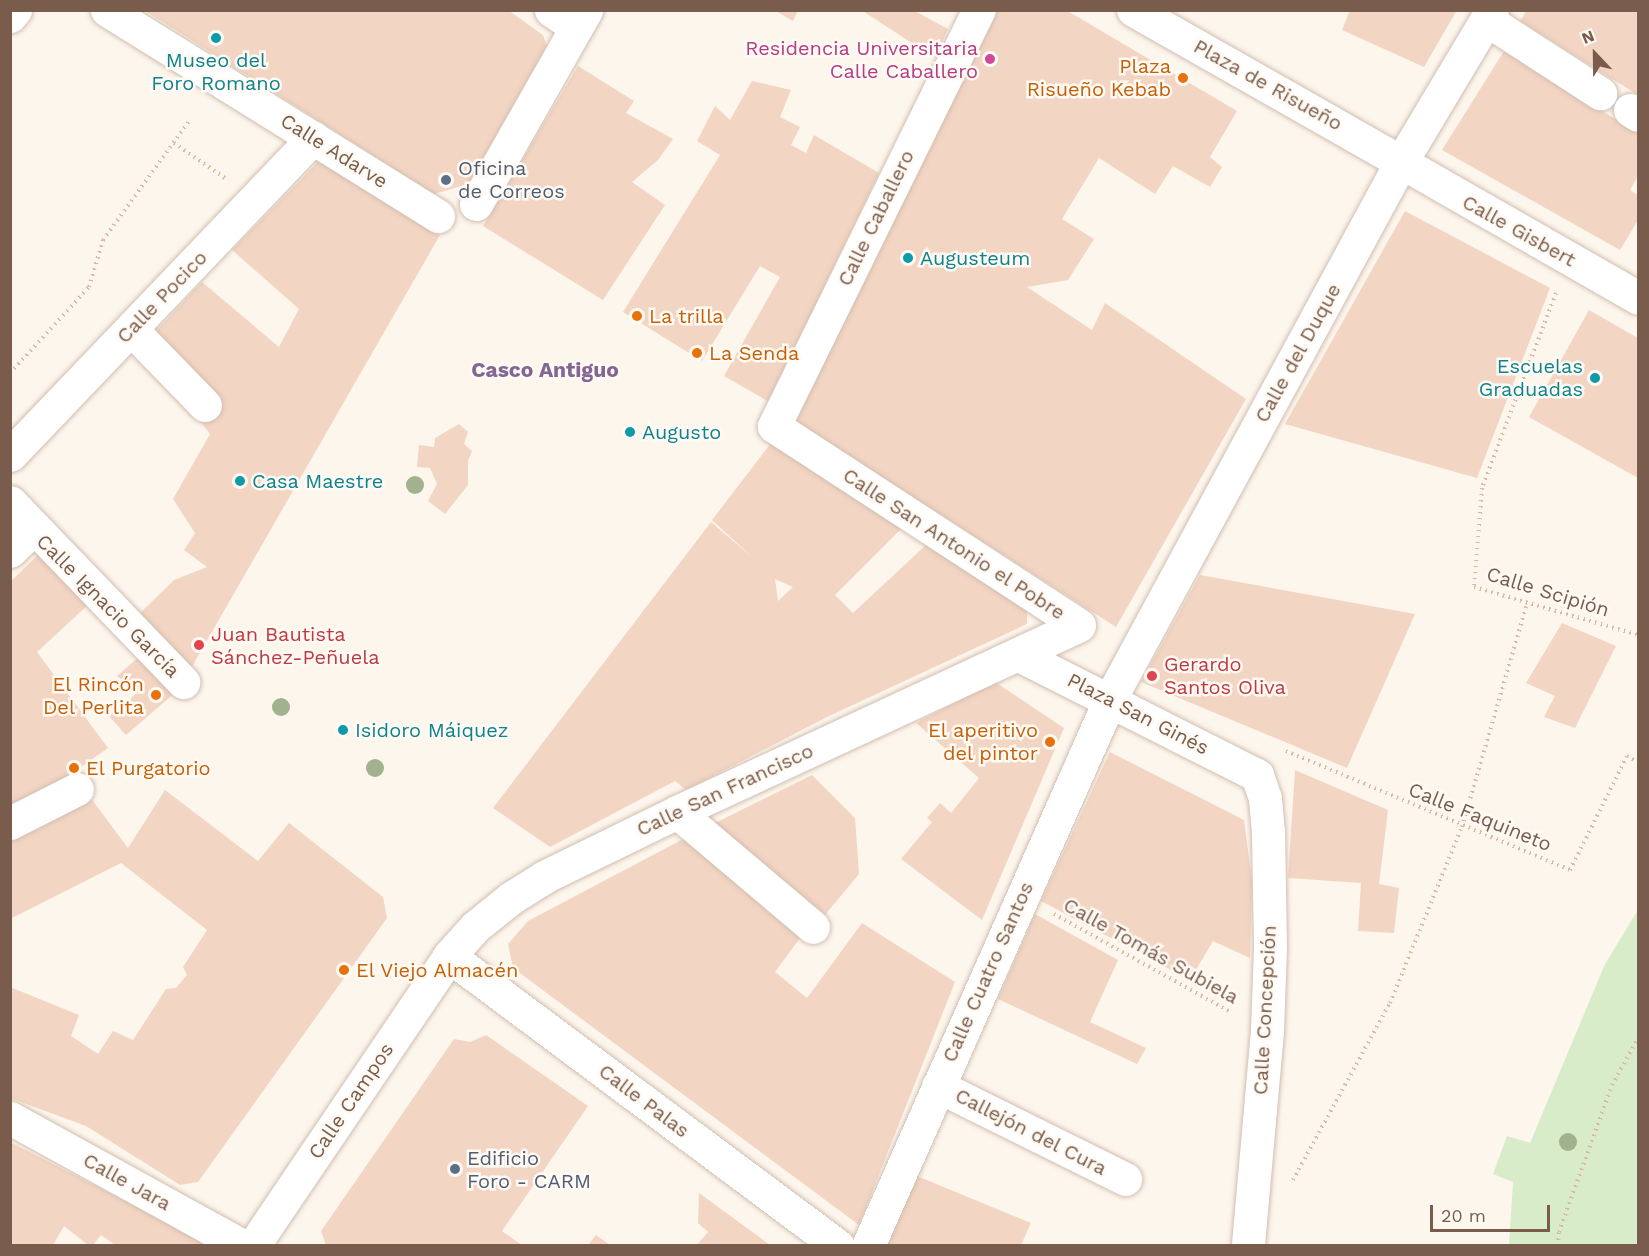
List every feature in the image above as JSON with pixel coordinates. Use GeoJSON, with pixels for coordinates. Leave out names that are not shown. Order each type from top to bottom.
{"type":"FeatureCollection","features":[{"type":"Feature","properties":{"kind":"street"},"geometry":{"type":"LineString","coordinates":[[10,16],[15,10]]}},
{"type":"Feature","properties":{"kind":"street","name":"Calle Adarve"},"geometry":{"type":"LineString","coordinates":[[107,10],[438,216]]}},
{"type":"Feature","properties":{"kind":"street","name":"Calle Caballero"},"geometry":{"type":"LineString","coordinates":[[774,426],[979,10]]}},
{"type":"Feature","properties":{"kind":"street","name":"Plaza de Risueño"},"geometry":{"type":"LineString","coordinates":[[1133,10],[1401,162]]}},
{"type":"Feature","properties":{"kind":"street"},"geometry":{"type":"LineString","coordinates":[[1490,15],[1599,93]]}},
{"type":"Feature","properties":{"kind":"street","name":"Calle del Duque"},"geometry":{"type":"LineString","coordinates":[[1110,699],[1401,162],[1490,15]]}},
{"type":"Feature","properties":{"kind":"street"},"geometry":{"type":"LineString","coordinates":[[476,204],[571,16]]}},
{"type":"Feature","properties":{"kind":"street","name":"Calle Pocico"},"geometry":{"type":"LineString","coordinates":[[10,455],[313,138]]}},
{"type":"Feature","properties":{"kind":"street","name":"Calle Gisbert"},"geometry":{"type":"LineString","coordinates":[[1401,162],[1638,298]]}},
{"type":"Feature","properties":{"kind":"street"},"geometry":{"type":"LineString","coordinates":[[131,329],[205,405]]}},
{"type":"Feature","properties":{"kind":"street","name":"Calle San Antonio el Pobre"},"geometry":{"type":"LineString","coordinates":[[774,426],[1079,625],[1020,655]]}},
{"type":"Feature","properties":{"kind":"street","name":"Calle Ignacio García"},"geometry":{"type":"LineString","coordinates":[[10,502],[22,540],[183,681]]}},
{"type":"Feature","properties":{"kind":"street","name":"Plaza San Ginés"},"geometry":{"type":"LineString","coordinates":[[1020,655],[1257,775]]}},
{"type":"Feature","properties":{"kind":"street","name":"Calle San Francisco"},"geometry":{"type":"LineString","coordinates":[[449,956],[475,927],[544,876],[677,812],[1020,655]]}},
{"type":"Feature","properties":{"kind":"street","name":"Calle Cuatro Santos"},"geometry":{"type":"LineString","coordinates":[[868,1245],[1110,699]]}},
{"type":"Feature","properties":{"kind":"street","name":"Calle Concepción"},"geometry":{"type":"LineString","coordinates":[[1248,1245],[1267,1031],[1268,831],[1265,798],[1257,775]]}},
{"type":"Feature","properties":{"kind":"street"},"geometry":{"type":"LineString","coordinates":[[10,823],[77,789]]}},
{"type":"Feature","properties":{"kind":"street"},"geometry":{"type":"LineString","coordinates":[[677,812],[813,927]]}},
{"type":"Feature","properties":{"kind":"street","name":"Calle Campos"},"geometry":{"type":"LineString","coordinates":[[252,1245],[449,956]]}},
{"type":"Feature","properties":{"kind":"street","name":"Calle Palas"},"geometry":{"type":"LineString","coordinates":[[449,956],[838,1245]]}},
{"type":"Feature","properties":{"kind":"street","name":"Callejón del Cura"},"geometry":{"type":"LineString","coordinates":[[938,1086],[1125,1179]]}},
{"type":"Feature","properties":{"kind":"street","name":"Calle Jara"},"geometry":{"type":"LineString","coordinates":[[10,1118],[243,1245]]}},
{"type":"Feature","properties":{"kind":"path"},"geometry":{"type":"LineString","coordinates":[[10,373],[89,287],[103,240],[190,120]]}},
{"type":"Feature","properties":{"kind":"path"},"geometry":{"type":"LineString","coordinates":[[174,143],[226,179]]}},
{"type":"Feature","properties":{"kind":"path","name":"Calle Scipión"},"geometry":{"type":"LineString","coordinates":[[1558,286],[1482,488],[1474,587],[1638,635]]}},
{"type":"Feature","properties":{"kind":"path"},"geometry":{"type":"LineString","coordinates":[[1288,1188],[1390,1003],[1462,827],[1527,603]]}},
{"type":"Feature","properties":{"kind":"path","name":"Calle Faquineto"},"geometry":{"type":"LineString","coordinates":[[1257,775],[1283,750],[1569,870],[1627,756],[1638,762]]}},
{"type":"Feature","properties":{"kind":"path","name":"Calle Tomás Subiela"},"geometry":{"type":"LineString","coordinates":[[1021,897],[1267,1031]]}},
{"type":"Feature","properties":{"kind":"path"},"geometry":{"type":"LineString","coordinates":[[1558,1245],[1559,1232],[1612,1085],[1638,1038]]}},
{"type":"Feature","properties":{"kind":"green space"},"geometry":{"type":"Polygon","coordinates":[[[1638,910],[1638,1245],[1509,1245],[1513,1182],[1493,1174],[1507,1136],[1530,1143],[1605,964],[1638,910]]]}},
{"type":"Feature","properties":{"kind":"building"},"geometry":{"type":"Polygon","coordinates":[[[144,10],[508,10],[543,35],[547,46],[468,184],[434,194],[144,10]]]}},
{"type":"Feature","properties":{"kind":"building"},"geometry":{"type":"Polygon","coordinates":[[[774,10],[798,10],[793,21],[774,10]]]}},
{"type":"Feature","properties":{"kind":"building"},"geometry":{"type":"Polygon","coordinates":[[[861,10],[913,10],[948,29],[935,58],[861,10]]]}},
{"type":"Feature","properties":{"kind":"building"},"geometry":{"type":"Polygon","coordinates":[[[995,10],[1066,10],[1237,111],[1210,157],[1222,167],[1210,187],[1173,166],[1155,194],[1099,158],[1062,219],[1094,239],[1068,280],[1027,287],[1092,330],[1105,303],[1246,399],[1116,627],[791,419],[995,10]]]}},
{"type":"Feature","properties":{"kind":"building"},"geometry":{"type":"Polygon","coordinates":[[[1350,10],[1457,10],[1424,67],[1342,30],[1350,10]]]}},
{"type":"Feature","properties":{"kind":"building"},"geometry":{"type":"Polygon","coordinates":[[[1527,10],[1638,10],[1638,95],[1520,21],[1527,10]]]}},
{"type":"Feature","properties":{"kind":"building"},"geometry":{"type":"Polygon","coordinates":[[[1504,51],[1638,133],[1638,176],[1630,190],[1638,195],[1638,220],[1620,250],[1442,150],[1504,51]]]}},
{"type":"Feature","properties":{"kind":"building"},"geometry":{"type":"Polygon","coordinates":[[[578,66],[634,101],[626,113],[673,139],[658,160],[632,182],[665,205],[603,300],[483,226],[578,66]]]}},
{"type":"Feature","properties":{"kind":"building"},"geometry":{"type":"Polygon","coordinates":[[[752,81],[791,90],[780,117],[800,127],[791,145],[806,153],[814,135],[879,173],[769,402],[724,376],[780,277],[760,266],[702,361],[623,312],[720,155],[697,141],[715,106],[730,120],[752,81]]]}},
{"type":"Feature","properties":{"kind":"building"},"geometry":{"type":"Polygon","coordinates":[[[320,160],[440,235],[190,670],[137,616],[174,580],[207,567],[184,550],[195,533],[173,499],[210,434],[200,421],[221,399],[154,333],[202,282],[279,347],[299,309],[232,250],[320,160]]]}},
{"type":"Feature","properties":{"kind":"building"},"geometry":{"type":"Polygon","coordinates":[[[1405,211],[1550,288],[1477,478],[1285,424],[1405,211]]]}},
{"type":"Feature","properties":{"kind":"building","name":"Escuelas Graduadas"},"geometry":{"type":"Polygon","coordinates":[[[1589,310],[1638,338],[1638,478],[1529,417],[1589,310]]]}},
{"type":"Feature","properties":{"kind":"building"},"geometry":{"type":"Polygon","coordinates":[[[459,424],[468,432],[464,444],[472,451],[468,461],[468,485],[445,514],[428,501],[437,484],[430,468],[417,467],[419,445],[434,447],[435,438],[459,424]]]}},
{"type":"Feature","properties":{"kind":"building"},"geometry":{"type":"Polygon","coordinates":[[[771,443],[902,528],[835,595],[853,613],[927,544],[1027,610],[1027,624],[827,717],[686,790],[675,781],[550,847],[493,808],[711,522],[754,559],[712,520],[771,443]],[[775,579],[778,601],[793,587],[775,579]]]}},
{"type":"Feature","properties":{"kind":"building"},"geometry":{"type":"Polygon","coordinates":[[[38,555],[88,605],[37,652],[108,748],[64,779],[10,805],[10,582],[38,555]]]}},
{"type":"Feature","properties":{"kind":"building"},"geometry":{"type":"Polygon","coordinates":[[[1200,575],[1415,614],[1347,768],[1141,682],[1200,575]]]}},
{"type":"Feature","properties":{"kind":"building"},"geometry":{"type":"Polygon","coordinates":[[[1562,623],[1616,646],[1575,728],[1544,717],[1555,696],[1526,683],[1562,623]]]}},
{"type":"Feature","properties":{"kind":"building"},"geometry":{"type":"Polygon","coordinates":[[[140,656],[177,691],[126,735],[109,716],[138,692],[117,676],[140,656]]]}},
{"type":"Feature","properties":{"kind":"building"},"geometry":{"type":"Polygon","coordinates":[[[995,682],[1064,728],[982,920],[901,859],[932,822],[927,818],[940,803],[951,813],[979,778],[916,723],[995,682]]]}},
{"type":"Feature","properties":{"kind":"building"},"geometry":{"type":"Polygon","coordinates":[[[1110,752],[1244,820],[1252,881],[1250,958],[1213,941],[1190,980],[1041,901],[1110,752]]]}},
{"type":"Feature","properties":{"kind":"building"},"geometry":{"type":"Polygon","coordinates":[[[1295,770],[1388,810],[1379,884],[1399,888],[1394,933],[1358,931],[1361,883],[1288,878],[1295,770]]]}},
{"type":"Feature","properties":{"kind":"building"},"geometry":{"type":"Polygon","coordinates":[[[812,775],[855,818],[859,874],[820,921],[707,827],[812,775]]]}},
{"type":"Feature","properties":{"kind":"building"},"geometry":{"type":"Polygon","coordinates":[[[165,790],[258,861],[289,823],[383,897],[387,918],[198,1182],[180,1185],[86,1126],[10,1098],[10,987],[79,1015],[71,1036],[98,1054],[113,1031],[133,1040],[166,989],[176,988],[187,975],[183,967],[207,930],[121,863],[10,919],[10,842],[90,797],[128,848],[165,790]]]}},
{"type":"Feature","properties":{"kind":"building"},"geometry":{"type":"Polygon","coordinates":[[[687,837],[803,934],[775,972],[807,998],[862,923],[955,982],[859,1225],[513,968],[508,944],[528,921],[687,837]]]}},
{"type":"Feature","properties":{"kind":"building"},"geometry":{"type":"Polygon","coordinates":[[[1035,914],[1118,960],[1090,1022],[1146,1048],[1137,1064],[998,999],[1035,914]]]}},
{"type":"Feature","properties":{"kind":"building","name":"Edificio Foro - CARM"},"geometry":{"type":"Polygon","coordinates":[[[486,1035],[588,1106],[502,1231],[522,1245],[326,1245],[321,1231],[454,1039],[470,1042],[486,1035]]]}},
{"type":"Feature","properties":{"kind":"building"},"geometry":{"type":"Polygon","coordinates":[[[10,1142],[159,1218],[205,1245],[115,1245],[101,1235],[93,1245],[88,1245],[64,1226],[53,1245],[10,1245],[10,1142]]]}},
{"type":"Feature","properties":{"kind":"building"},"geometry":{"type":"Polygon","coordinates":[[[917,1176],[1031,1223],[1021,1245],[884,1245],[917,1176]]]}},
{"type":"Feature","properties":{"kind":"building"},"geometry":{"type":"Polygon","coordinates":[[[699,1193],[770,1245],[697,1245],[708,1232],[698,1223],[699,1193]]]}},
{"type":"Feature","properties":{"kind":"building"},"geometry":{"type":"Polygon","coordinates":[[[596,1235],[610,1245],[588,1245],[596,1235]]]}},
{"type":"Feature","properties":{"kind":"place","name":"Museo del Foro Romano"},"geometry":{"type":"Point","coordinates":[216,38]}},
{"type":"Feature","properties":{"kind":"place","name":"Residencia Universitaria Calle Caballero"},"geometry":{"type":"Point","coordinates":[990,59]}},
{"type":"Feature","properties":{"kind":"place","name":"Plaza Risueño Kebab"},"geometry":{"type":"Point","coordinates":[1183,78]}},
{"type":"Feature","properties":{"kind":"place","name":"Oficina de Correos"},"geometry":{"type":"Point","coordinates":[446,180]}},
{"type":"Feature","properties":{"kind":"place","name":"Augusteum"},"geometry":{"type":"Point","coordinates":[908,258]}},
{"type":"Feature","properties":{"kind":"place","name":"La trilla"},"geometry":{"type":"Point","coordinates":[637,316]}},
{"type":"Feature","properties":{"kind":"place","name":"La Senda"},"geometry":{"type":"Point","coordinates":[697,353]}},
{"type":"Feature","properties":{"kind":"place","name":"Escuelas Graduadas"},"geometry":{"type":"Point","coordinates":[1595,378]}},
{"type":"Feature","properties":{"kind":"place","name":"Augusto"},"geometry":{"type":"Point","coordinates":[630,432]}},
{"type":"Feature","properties":{"kind":"place","name":"Casa Maestre"},"geometry":{"type":"Point","coordinates":[240,481]}},
{"type":"Feature","properties":{"kind":"place","name":"Juan Bautista Sánchez-Peñuela"},"geometry":{"type":"Point","coordinates":[199,645]}},
{"type":"Feature","properties":{"kind":"place","name":"Gerardo Santos Oliva"},"geometry":{"type":"Point","coordinates":[1152,676]}},
{"type":"Feature","properties":{"kind":"place","name":"El Rincón Del Perlita"},"geometry":{"type":"Point","coordinates":[156,695]}},
{"type":"Feature","properties":{"kind":"place","name":"Isidoro Máiquez"},"geometry":{"type":"Point","coordinates":[343,730]}},
{"type":"Feature","properties":{"kind":"place","name":"El aperitivo del pintor"},"geometry":{"type":"Point","coordinates":[1050,742]}},
{"type":"Feature","properties":{"kind":"place","name":"El Purgatorio"},"geometry":{"type":"Point","coordinates":[74,768]}},
{"type":"Feature","properties":{"kind":"place","name":"El Viejo Almacén"},"geometry":{"type":"Point","coordinates":[344,970]}},
{"type":"Feature","properties":{"kind":"place","name":"Edificio Foro - CARM"},"geometry":{"type":"Point","coordinates":[455,1169]}},
{"type":"Feature","properties":{"kind":"district","name":"Casco Antiguo"},"geometry":{"type":"Point","coordinates":[545,370]}}]}
